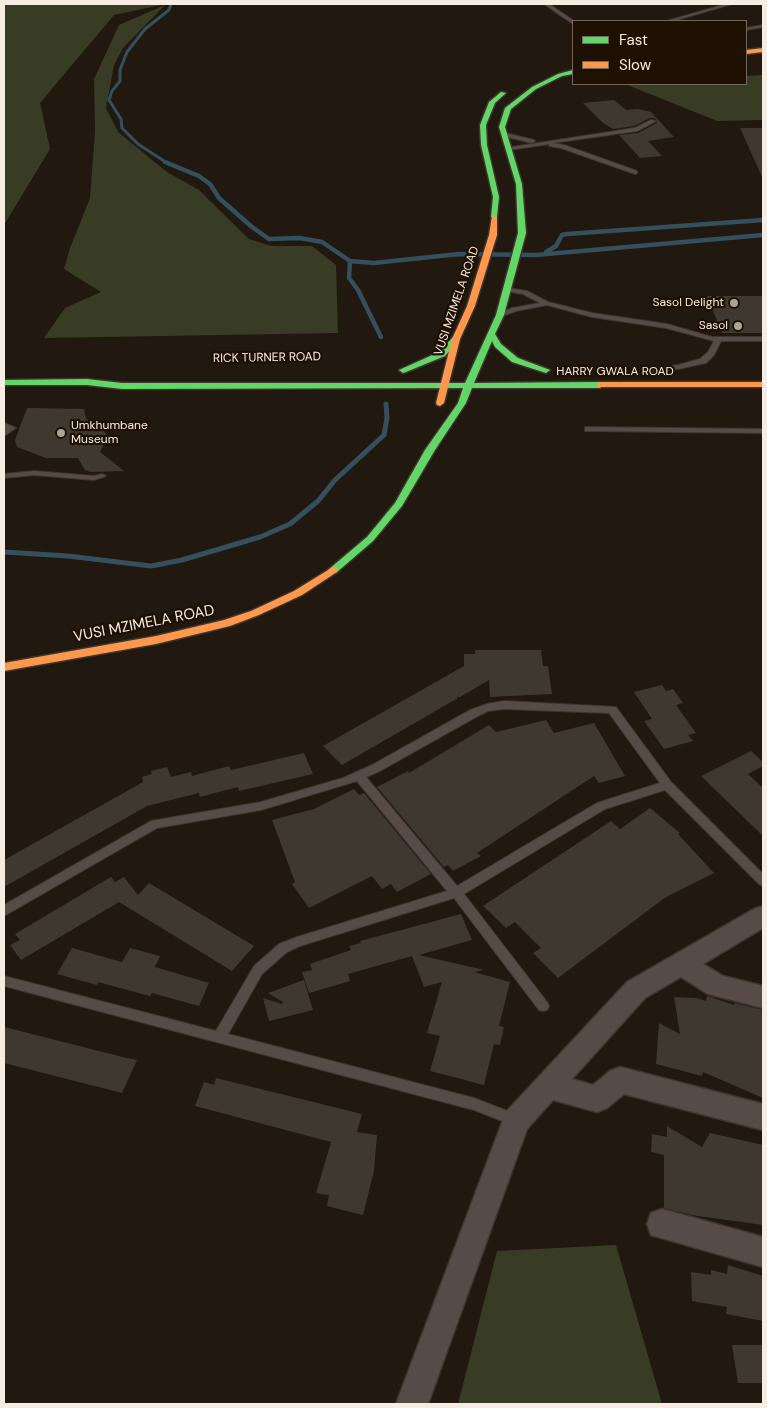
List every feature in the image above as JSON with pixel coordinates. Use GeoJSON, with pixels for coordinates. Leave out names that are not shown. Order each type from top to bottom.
{"type":"FeatureCollection","features":[{"type":"Feature","properties":{"kind":"main road"},"geometry":{"type":"LineString","coordinates":[[747,46],[763,45]]}},
{"type":"Feature","properties":{"kind":"main road"},"geometry":{"type":"LineString","coordinates":[[747,52],[763,50]]}},
{"type":"Feature","properties":{"kind":"main road","name":"VUSI MZIMELA ROAD"},"geometry":{"type":"LineString","coordinates":[[430,450],[435,418],[452,370],[456,339],[471,306],[493,235],[496,197],[493,176],[484,145],[483,125],[492,102],[516,86],[555,69],[572,64]]}},
{"type":"Feature","properties":{"kind":"main road","name":"VUSI MZIMELA ROAD"},"geometry":{"type":"LineString","coordinates":[[452,370],[492,335],[515,265],[522,233],[521,196],[502,128],[508,108],[534,88],[560,75],[572,72]]}},
{"type":"Feature","properties":{"kind":"main road","name":"HARRY GWALA ROAD"},"geometry":{"type":"LineString","coordinates":[[492,335],[498,345],[515,360],[551,370],[507,370]]}},
{"type":"Feature","properties":{"kind":"main road"},"geometry":{"type":"LineString","coordinates":[[456,339],[442,354],[433,359],[398,370],[490,370]]}},
{"type":"Feature","properties":{"kind":"main road","name":"VUSI MZIMELA ROAD"},"geometry":{"type":"LineString","coordinates":[[4,667],[194,632],[255,613],[298,593],[345,561],[384,524],[399,504],[430,450],[462,403],[468,386],[452,370]]}},
{"type":"Feature","properties":{"kind":"main road","name":"HARRY GWALA ROAD"},"geometry":{"type":"LineString","coordinates":[[644,371],[707,370]]}},
{"type":"Feature","properties":{"kind":"main road","name":"RICK TURNER ROAD"},"geometry":{"type":"LineString","coordinates":[[87,382],[125,376],[184,374]]}},
{"type":"Feature","properties":{"kind":"main road","name":"RICK TURNER ROAD"},"geometry":{"type":"LineString","coordinates":[[4,383],[87,382],[122,386],[445,386]]}},
{"type":"Feature","properties":{"kind":"main road","name":"HARRY GWALA ROAD"},"geometry":{"type":"LineString","coordinates":[[445,386],[763,385]]}},
{"type":"Feature","properties":{"kind":"main road"},"geometry":{"type":"LineString","coordinates":[[399,386],[420,398]]}},
{"type":"Feature","properties":{"kind":"main road"},"geometry":{"type":"LineString","coordinates":[[4,656],[47,658]]}},
{"type":"Feature","properties":{"kind":"street"},"geometry":{"type":"LineString","coordinates":[[412,1404],[516,1121],[636,990],[763,916]]}},
{"type":"Feature","properties":{"kind":"street"},"geometry":{"type":"LineString","coordinates":[[681,964],[717,986],[763,997]]}},
{"type":"Feature","properties":{"kind":"street"},"geometry":{"type":"LineString","coordinates":[[548,1086],[597,1099],[620,1080],[763,1117]]}},
{"type":"Feature","properties":{"kind":"street"},"geometry":{"type":"LineString","coordinates":[[662,1224],[763,1252]]}},
{"type":"Feature","properties":{"kind":"lane"},"geometry":{"type":"LineString","coordinates":[[546,4],[572,22]]}},
{"type":"Feature","properties":{"kind":"lane"},"geometry":{"type":"LineString","coordinates":[[673,20],[730,4]]}},
{"type":"Feature","properties":{"kind":"lane"},"geometry":{"type":"LineString","coordinates":[[747,30],[763,26]]}},
{"type":"Feature","properties":{"kind":"lane"},"geometry":{"type":"LineString","coordinates":[[509,148],[637,129],[653,121]]}},
{"type":"Feature","properties":{"kind":"lane"},"geometry":{"type":"LineString","coordinates":[[505,135],[537,143],[562,146],[635,172]]}},
{"type":"Feature","properties":{"kind":"lane"},"geometry":{"type":"LineString","coordinates":[[507,290],[525,292],[546,304],[614,320],[675,327],[718,340],[763,340]]}},
{"type":"Feature","properties":{"kind":"lane"},"geometry":{"type":"LineString","coordinates":[[500,315],[514,309],[546,304]]}},
{"type":"Feature","properties":{"kind":"lane"},"geometry":{"type":"LineString","coordinates":[[644,371],[678,367],[703,361],[711,353],[718,340]]}},
{"type":"Feature","properties":{"kind":"lane"},"geometry":{"type":"LineString","coordinates":[[4,426],[12,428],[4,434]]}},
{"type":"Feature","properties":{"kind":"lane"},"geometry":{"type":"LineString","coordinates":[[588,429],[763,431]]}},
{"type":"Feature","properties":{"kind":"lane"},"geometry":{"type":"LineString","coordinates":[[4,476],[34,474],[94,478],[102,476]]}},
{"type":"Feature","properties":{"kind":"lane"},"geometry":{"type":"LineString","coordinates":[[4,912],[155,824],[261,806],[346,781],[376,768],[474,713],[504,705],[612,710],[667,785],[763,881]]}},
{"type":"Feature","properties":{"kind":"lane"},"geometry":{"type":"LineString","coordinates":[[359,775],[456,894],[543,1006]]}},
{"type":"Feature","properties":{"kind":"lane"},"geometry":{"type":"LineString","coordinates":[[219,1037],[258,970],[283,948],[297,942],[456,894],[601,806],[667,785]]}},
{"type":"Feature","properties":{"kind":"lane"},"geometry":{"type":"LineString","coordinates":[[4,981],[474,1104],[516,1121]]}},
{"type":"Feature","properties":{"kind":"green space"},"geometry":{"type":"Polygon","coordinates":[[[4,4],[166,4],[114,15],[40,103],[50,149],[4,225],[4,4]]]}},
{"type":"Feature","properties":{"kind":"green space"},"geometry":{"type":"Polygon","coordinates":[[[165,5],[123,48],[114,65],[106,108],[118,132],[167,172],[199,190],[249,239],[271,246],[312,246],[336,265],[338,333],[44,338],[65,308],[101,292],[64,269],[70,248],[90,198],[95,131],[94,79],[119,25],[165,5]]]}},
{"type":"Feature","properties":{"kind":"green space"},"geometry":{"type":"Polygon","coordinates":[[[763,75],[763,120],[717,121],[627,85],[747,85],[747,76],[763,75]]]}},
{"type":"Feature","properties":{"kind":"green space"},"geometry":{"type":"Polygon","coordinates":[[[616,1245],[662,1404],[458,1404],[497,1251],[616,1245]]]}},
{"type":"Feature","properties":{"kind":"building"},"geometry":{"type":"Polygon","coordinates":[[[614,100],[626,110],[638,109],[651,112],[674,137],[648,141],[662,156],[640,158],[619,135],[638,133],[657,123],[656,119],[650,118],[634,126],[613,129],[603,123],[583,103],[614,100]]]}},
{"type":"Feature","properties":{"kind":"building"},"geometry":{"type":"Polygon","coordinates":[[[740,128],[763,128],[763,179],[740,128]]]}},
{"type":"Feature","properties":{"kind":"building"},"geometry":{"type":"Polygon","coordinates":[[[707,296],[763,296],[763,333],[722,333],[707,296]]]}},
{"type":"Feature","properties":{"kind":"building","name":"Umkhumbane Museum"},"geometry":{"type":"Polygon","coordinates":[[[27,408],[84,409],[86,419],[107,435],[100,452],[124,471],[90,472],[85,470],[78,458],[46,458],[17,447],[15,440],[27,408]]]}},
{"type":"Feature","properties":{"kind":"building"},"geometry":{"type":"Polygon","coordinates":[[[475,650],[541,650],[543,666],[548,666],[552,694],[490,697],[489,680],[460,697],[456,697],[458,698],[342,765],[323,746],[464,666],[464,654],[475,654],[475,650]]]}},
{"type":"Feature","properties":{"kind":"building"},"geometry":{"type":"Polygon","coordinates":[[[662,685],[666,691],[673,689],[683,703],[676,705],[696,733],[688,735],[693,741],[664,749],[644,721],[652,719],[634,692],[662,685]]]}},
{"type":"Feature","properties":{"kind":"building"},"geometry":{"type":"Polygon","coordinates":[[[546,720],[554,733],[594,723],[625,776],[599,783],[594,776],[477,853],[481,856],[453,871],[448,865],[444,867],[377,787],[408,771],[409,773],[489,725],[496,732],[546,720]]]}},
{"type":"Feature","properties":{"kind":"building"},"geometry":{"type":"Polygon","coordinates":[[[751,751],[763,762],[763,766],[748,774],[763,788],[763,836],[701,776],[751,751]]]}},
{"type":"Feature","properties":{"kind":"building"},"geometry":{"type":"Polygon","coordinates":[[[304,753],[313,774],[239,791],[238,787],[200,797],[199,793],[147,806],[4,887],[4,860],[143,782],[142,777],[152,774],[151,771],[167,767],[171,777],[191,772],[192,776],[229,766],[231,770],[304,753]]]}},
{"type":"Feature","properties":{"kind":"building"},"geometry":{"type":"Polygon","coordinates":[[[354,789],[359,795],[364,793],[431,874],[397,892],[391,884],[382,889],[372,876],[309,908],[292,884],[295,882],[272,820],[314,809],[354,789]]]}},
{"type":"Feature","properties":{"kind":"building"},"geometry":{"type":"Polygon","coordinates":[[[650,808],[680,833],[678,834],[714,873],[666,897],[558,978],[533,953],[541,948],[515,922],[506,928],[483,906],[611,821],[620,829],[650,808]]]}},
{"type":"Feature","properties":{"kind":"building"},"geometry":{"type":"Polygon","coordinates":[[[111,877],[115,882],[124,877],[138,895],[149,883],[254,946],[232,971],[119,902],[21,960],[10,945],[20,940],[15,934],[111,877]]]}},
{"type":"Feature","properties":{"kind":"building"},"geometry":{"type":"Polygon","coordinates":[[[461,914],[472,940],[419,955],[484,970],[474,972],[510,982],[499,1026],[504,1027],[500,1045],[494,1044],[484,1085],[430,1071],[440,1036],[427,1033],[442,982],[424,987],[412,956],[348,974],[350,981],[309,993],[302,972],[312,970],[310,964],[351,950],[349,946],[361,943],[360,941],[461,914]]]}},
{"type":"Feature","properties":{"kind":"building"},"geometry":{"type":"Polygon","coordinates":[[[72,948],[122,962],[130,948],[160,956],[155,967],[209,983],[199,1006],[152,993],[150,996],[98,982],[97,985],[57,974],[72,948]]]}},
{"type":"Feature","properties":{"kind":"building"},"geometry":{"type":"Polygon","coordinates":[[[304,980],[313,1010],[269,1021],[263,998],[282,1004],[283,1002],[268,993],[304,980]]]}},
{"type":"Feature","properties":{"kind":"building"},"geometry":{"type":"Polygon","coordinates":[[[707,996],[734,1005],[734,1003],[763,1010],[763,1098],[703,1072],[702,1076],[656,1064],[659,1023],[680,1034],[674,997],[696,998],[706,1001],[707,996]]]}},
{"type":"Feature","properties":{"kind":"building"},"geometry":{"type":"Polygon","coordinates":[[[4,1027],[137,1060],[122,1093],[4,1063],[4,1027]]]}},
{"type":"Feature","properties":{"kind":"building"},"geometry":{"type":"Polygon","coordinates":[[[216,1078],[362,1114],[357,1132],[377,1135],[374,1171],[363,1215],[327,1206],[329,1195],[316,1193],[331,1142],[195,1106],[204,1082],[214,1085],[216,1078]]]}},
{"type":"Feature","properties":{"kind":"building"},"geometry":{"type":"Polygon","coordinates":[[[667,1126],[702,1147],[710,1133],[763,1145],[763,1225],[691,1215],[664,1208],[664,1155],[651,1152],[652,1134],[667,1137],[667,1126]]]}},
{"type":"Feature","properties":{"kind":"building"},"geometry":{"type":"Polygon","coordinates":[[[728,1265],[763,1276],[763,1321],[726,1314],[727,1307],[692,1301],[691,1272],[711,1275],[711,1270],[727,1274],[728,1265]]]}},
{"type":"Feature","properties":{"kind":"building"},"geometry":{"type":"Polygon","coordinates":[[[732,1345],[763,1345],[763,1383],[738,1383],[732,1345]]]}},
{"type":"Feature","properties":{"kind":"waterway"},"geometry":{"type":"LineString","coordinates":[[166,163],[138,144],[122,128],[121,119],[109,100],[112,91],[120,81],[120,70],[127,52],[145,29],[169,10],[171,4]]}},
{"type":"Feature","properties":{"kind":"waterway"},"geometry":{"type":"LineString","coordinates":[[166,163],[199,176],[210,184],[219,198],[252,227],[269,239],[299,238],[322,242],[350,261]]}},
{"type":"Feature","properties":{"kind":"waterway"},"geometry":{"type":"LineString","coordinates":[[546,252],[556,246],[562,235],[567,234],[763,220]]}},
{"type":"Feature","properties":{"kind":"waterway"},"geometry":{"type":"LineString","coordinates":[[350,261],[374,263],[459,254],[536,255],[763,235]]}},
{"type":"Feature","properties":{"kind":"waterway"},"geometry":{"type":"LineString","coordinates":[[350,261],[349,278],[358,290],[381,337]]}},
{"type":"Feature","properties":{"kind":"waterway"},"geometry":{"type":"LineString","coordinates":[[4,552],[68,556],[151,566],[182,560],[260,537],[290,524],[318,501],[335,480],[384,435],[387,418],[386,404]]}},
{"type":"Feature","properties":{"kind":"traffic: fast"},"geometry":{"type":"LineString","coordinates":[[333,570],[370,539],[399,504],[430,450],[462,403],[474,370],[500,315],[522,233],[519,184],[502,127],[508,108],[534,88],[560,75],[572,72]]}},
{"type":"Feature","properties":{"kind":"traffic: fast"},"geometry":{"type":"LineString","coordinates":[[494,217],[496,197],[484,145],[483,125],[492,102],[503,93]]}},
{"type":"Feature","properties":{"kind":"traffic: fast"},"geometry":{"type":"LineString","coordinates":[[492,335],[498,345],[515,360],[546,370]]}},
{"type":"Feature","properties":{"kind":"traffic: fast"},"geometry":{"type":"LineString","coordinates":[[403,370],[442,354],[456,339]]}},
{"type":"Feature","properties":{"kind":"traffic: fast"},"geometry":{"type":"LineString","coordinates":[[4,383],[87,382],[122,386],[600,385]]}},
{"type":"Feature","properties":{"kind":"traffic: slow"},"geometry":{"type":"LineString","coordinates":[[747,52],[763,50]]}},
{"type":"Feature","properties":{"kind":"traffic: slow"},"geometry":{"type":"LineString","coordinates":[[440,403],[456,339],[471,306],[493,235],[494,217]]}},
{"type":"Feature","properties":{"kind":"traffic: slow"},"geometry":{"type":"LineString","coordinates":[[600,385],[763,385]]}},
{"type":"Feature","properties":{"kind":"traffic: slow"},"geometry":{"type":"LineString","coordinates":[[4,667],[156,640],[226,623],[255,613],[298,593],[333,570]]}},
{"type":"Feature","properties":{"kind":"place","name":"Sasol Delight"},"geometry":{"type":"Point","coordinates":[734,303]}},
{"type":"Feature","properties":{"kind":"place","name":"Sasol"},"geometry":{"type":"Point","coordinates":[738,326]}},
{"type":"Feature","properties":{"kind":"place","name":"Umkhumbane Museum"},"geometry":{"type":"Point","coordinates":[61,433]}}]}
